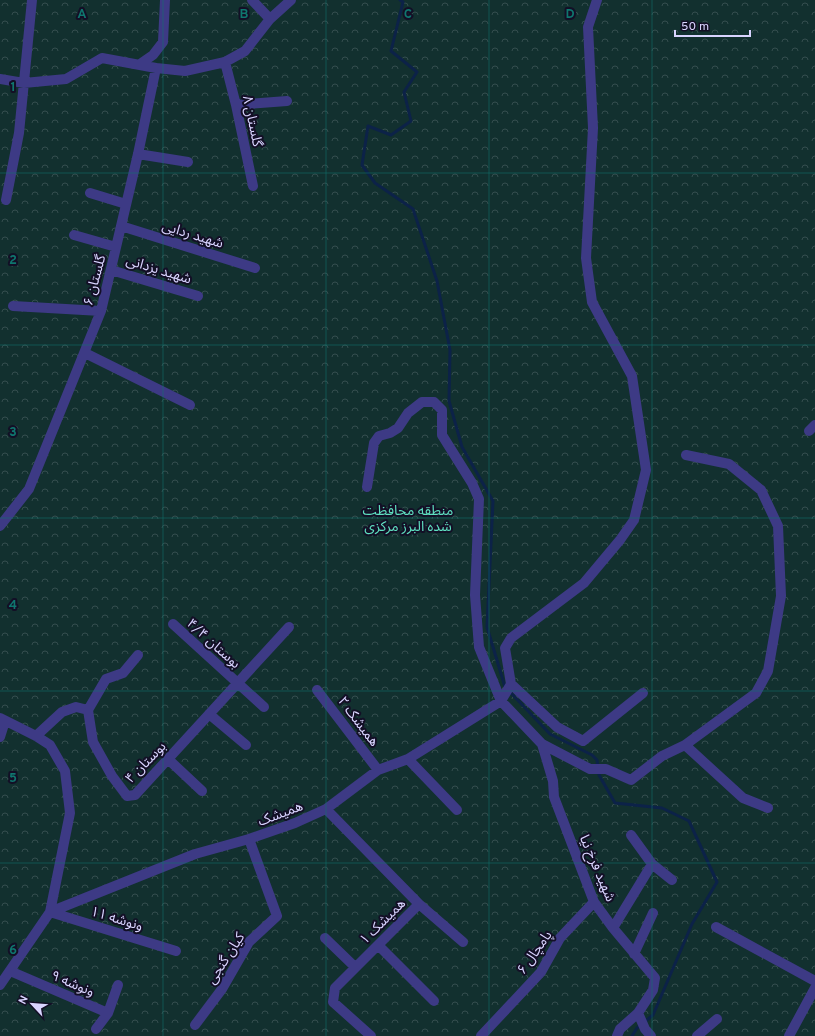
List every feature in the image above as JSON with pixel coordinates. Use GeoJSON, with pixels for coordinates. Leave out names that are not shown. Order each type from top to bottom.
{"type":"FeatureCollection","features":[{"type":"Feature","properties":{"kind":"street"},"geometry":{"type":"LineString","coordinates":[[6,200],[19,133],[32,0]]}},
{"type":"Feature","properties":{"kind":"street"},"geometry":{"type":"LineString","coordinates":[[140,64],[153,55],[163,42],[165,0]]}},
{"type":"Feature","properties":{"kind":"street"},"geometry":{"type":"LineString","coordinates":[[252,0],[270,19]]}},
{"type":"Feature","properties":{"kind":"street"},"geometry":{"type":"LineString","coordinates":[[0,79],[24,83],[66,79],[102,58],[156,68],[185,71],[225,62],[245,50],[270,19],[291,0]]}},
{"type":"Feature","properties":{"kind":"street"},"geometry":{"type":"LineString","coordinates":[[597,0],[588,27],[593,128],[586,258],[592,302],[632,376],[646,470],[634,520],[620,540],[584,584],[511,638],[505,648],[511,684],[557,728],[582,741],[643,693]]}},
{"type":"Feature","properties":{"kind":"street","name":"گلستان ۸"},"geometry":{"type":"LineString","coordinates":[[225,62],[236,105],[253,186]]}},
{"type":"Feature","properties":{"kind":"street","name":"گلستان ۶"},"geometry":{"type":"LineString","coordinates":[[0,526],[29,490],[101,311],[138,154],[156,68]]}},
{"type":"Feature","properties":{"kind":"street"},"geometry":{"type":"LineString","coordinates":[[236,105],[287,101]]}},
{"type":"Feature","properties":{"kind":"street"},"geometry":{"type":"LineString","coordinates":[[138,154],[188,162]]}},
{"type":"Feature","properties":{"kind":"street"},"geometry":{"type":"LineString","coordinates":[[90,193],[126,204]]}},
{"type":"Feature","properties":{"kind":"street","name":"شهید ردایی"},"geometry":{"type":"LineString","coordinates":[[121,226],[255,268]]}},
{"type":"Feature","properties":{"kind":"street"},"geometry":{"type":"LineString","coordinates":[[74,235],[116,247]]}},
{"type":"Feature","properties":{"kind":"street","name":"شهید یزدانی"},"geometry":{"type":"LineString","coordinates":[[111,270],[198,296]]}},
{"type":"Feature","properties":{"kind":"street"},"geometry":{"type":"LineString","coordinates":[[13,306],[101,311]]}},
{"type":"Feature","properties":{"kind":"street"},"geometry":{"type":"LineString","coordinates":[[85,353],[190,405]]}},
{"type":"Feature","properties":{"kind":"street"},"geometry":{"type":"LineString","coordinates":[[368,487],[374,443],[378,436],[390,433],[398,428],[408,413],[422,402],[434,402],[442,410],[442,435],[472,483],[479,499],[475,595],[479,647],[503,698]]}},
{"type":"Feature","properties":{"kind":"street"},"geometry":{"type":"LineString","coordinates":[[542,744],[590,769],[606,769],[631,780],[662,756],[685,745],[756,693],[768,671],[781,596],[778,526],[761,490],[729,464],[686,455]]}},
{"type":"Feature","properties":{"kind":"street","name":"بوستان ۴/۴"},"geometry":{"type":"LineString","coordinates":[[173,624],[264,707]]}},
{"type":"Feature","properties":{"kind":"street","name":"بوستان ۴"},"geometry":{"type":"LineString","coordinates":[[88,710],[93,742],[112,776],[127,796],[135,795],[289,627]]}},
{"type":"Feature","properties":{"kind":"street"},"geometry":{"type":"LineString","coordinates":[[36,736],[62,712],[76,707],[88,710],[106,679],[123,673],[138,655]]}},
{"type":"Feature","properties":{"kind":"street"},"geometry":{"type":"LineString","coordinates":[[503,698],[511,684]]}},
{"type":"Feature","properties":{"kind":"street","name":"همیشک ۲"},"geometry":{"type":"LineString","coordinates":[[317,690],[378,770]]}},
{"type":"Feature","properties":{"kind":"street","name":"شهید فرخ نیا"},"geometry":{"type":"LineString","coordinates":[[503,698],[542,744],[553,781],[554,797],[594,902],[613,928],[655,978],[653,990],[640,1016],[620,1029],[617,1036]]}},
{"type":"Feature","properties":{"kind":"street","name":"همیشک"},"geometry":{"type":"LineString","coordinates":[[50,912],[195,854],[249,839],[295,823],[326,809],[378,770],[408,759],[503,698]]}},
{"type":"Feature","properties":{"kind":"street"},"geometry":{"type":"LineString","coordinates":[[209,714],[246,744]]}},
{"type":"Feature","properties":{"kind":"street"},"geometry":{"type":"LineString","coordinates":[[0,737],[3,720],[36,736],[50,745],[65,771],[70,813],[50,912],[0,985]]}},
{"type":"Feature","properties":{"kind":"street"},"geometry":{"type":"LineString","coordinates":[[685,745],[743,798],[768,808]]}},
{"type":"Feature","properties":{"kind":"street"},"geometry":{"type":"LineString","coordinates":[[168,759],[202,791]]}},
{"type":"Feature","properties":{"kind":"street"},"geometry":{"type":"LineString","coordinates":[[408,759],[457,810]]}},
{"type":"Feature","properties":{"kind":"street","name":"همیشک ۱"},"geometry":{"type":"LineString","coordinates":[[326,809],[419,904],[334,988],[333,1002],[371,1036]]}},
{"type":"Feature","properties":{"kind":"street"},"geometry":{"type":"LineString","coordinates":[[631,835],[652,864],[672,880]]}},
{"type":"Feature","properties":{"kind":"street","name":"کیان گنجی"},"geometry":{"type":"LineString","coordinates":[[195,1025],[222,989],[249,942],[277,916],[249,839]]}},
{"type":"Feature","properties":{"kind":"street"},"geometry":{"type":"LineString","coordinates":[[613,928],[652,864]]}},
{"type":"Feature","properties":{"kind":"street","name":"پامچال ۶"},"geometry":{"type":"LineString","coordinates":[[481,1036],[541,972],[560,938],[594,902]]}},
{"type":"Feature","properties":{"kind":"street"},"geometry":{"type":"LineString","coordinates":[[419,904],[463,942]]}},
{"type":"Feature","properties":{"kind":"street","name":"ونوشه ۱۱"},"geometry":{"type":"LineString","coordinates":[[50,912],[176,951]]}},
{"type":"Feature","properties":{"kind":"street"},"geometry":{"type":"LineString","coordinates":[[634,954],[654,913]]}},
{"type":"Feature","properties":{"kind":"street"},"geometry":{"type":"LineString","coordinates":[[716,927],[815,981]]}},
{"type":"Feature","properties":{"kind":"street"},"geometry":{"type":"LineString","coordinates":[[325,938],[355,967]]}},
{"type":"Feature","properties":{"kind":"street"},"geometry":{"type":"LineString","coordinates":[[378,945],[434,1001]]}},
{"type":"Feature","properties":{"kind":"street","name":"ونوشه ۹"},"geometry":{"type":"LineString","coordinates":[[10,971],[108,1013]]}},
{"type":"Feature","properties":{"kind":"street"},"geometry":{"type":"LineString","coordinates":[[96,1029],[108,1013],[118,985]]}},
{"type":"Feature","properties":{"kind":"street"},"geometry":{"type":"LineString","coordinates":[[789,1036],[815,988]]}},
{"type":"Feature","properties":{"kind":"street"},"geometry":{"type":"LineString","coordinates":[[640,1016],[648,1033]]}},
{"type":"Feature","properties":{"kind":"street"},"geometry":{"type":"LineString","coordinates":[[698,1036],[717,1019]]}},
{"type":"Feature","properties":{"kind":"green space","name":"منطقه محافظت شده البرز مرکزی"},"geometry":{"type":"Polygon","coordinates":[[[0,0],[815,0],[815,1036],[0,1036],[0,0]]]}},
{"type":"Feature","properties":{"kind":"waterway"},"geometry":{"type":"LineString","coordinates":[[400,0],[403,2],[391,51],[417,72],[404,92],[411,121],[391,135],[368,126],[362,165],[375,183],[413,209],[437,281],[450,350],[449,401],[462,447],[493,501],[487,627],[505,687]]}},
{"type":"Feature","properties":{"kind":"waterway"},"geometry":{"type":"LineString","coordinates":[[509,691],[550,734],[592,755],[597,760],[599,775],[615,803],[662,808],[689,821],[717,882],[692,924],[653,1015],[637,1028],[632,1036]]}}]}
